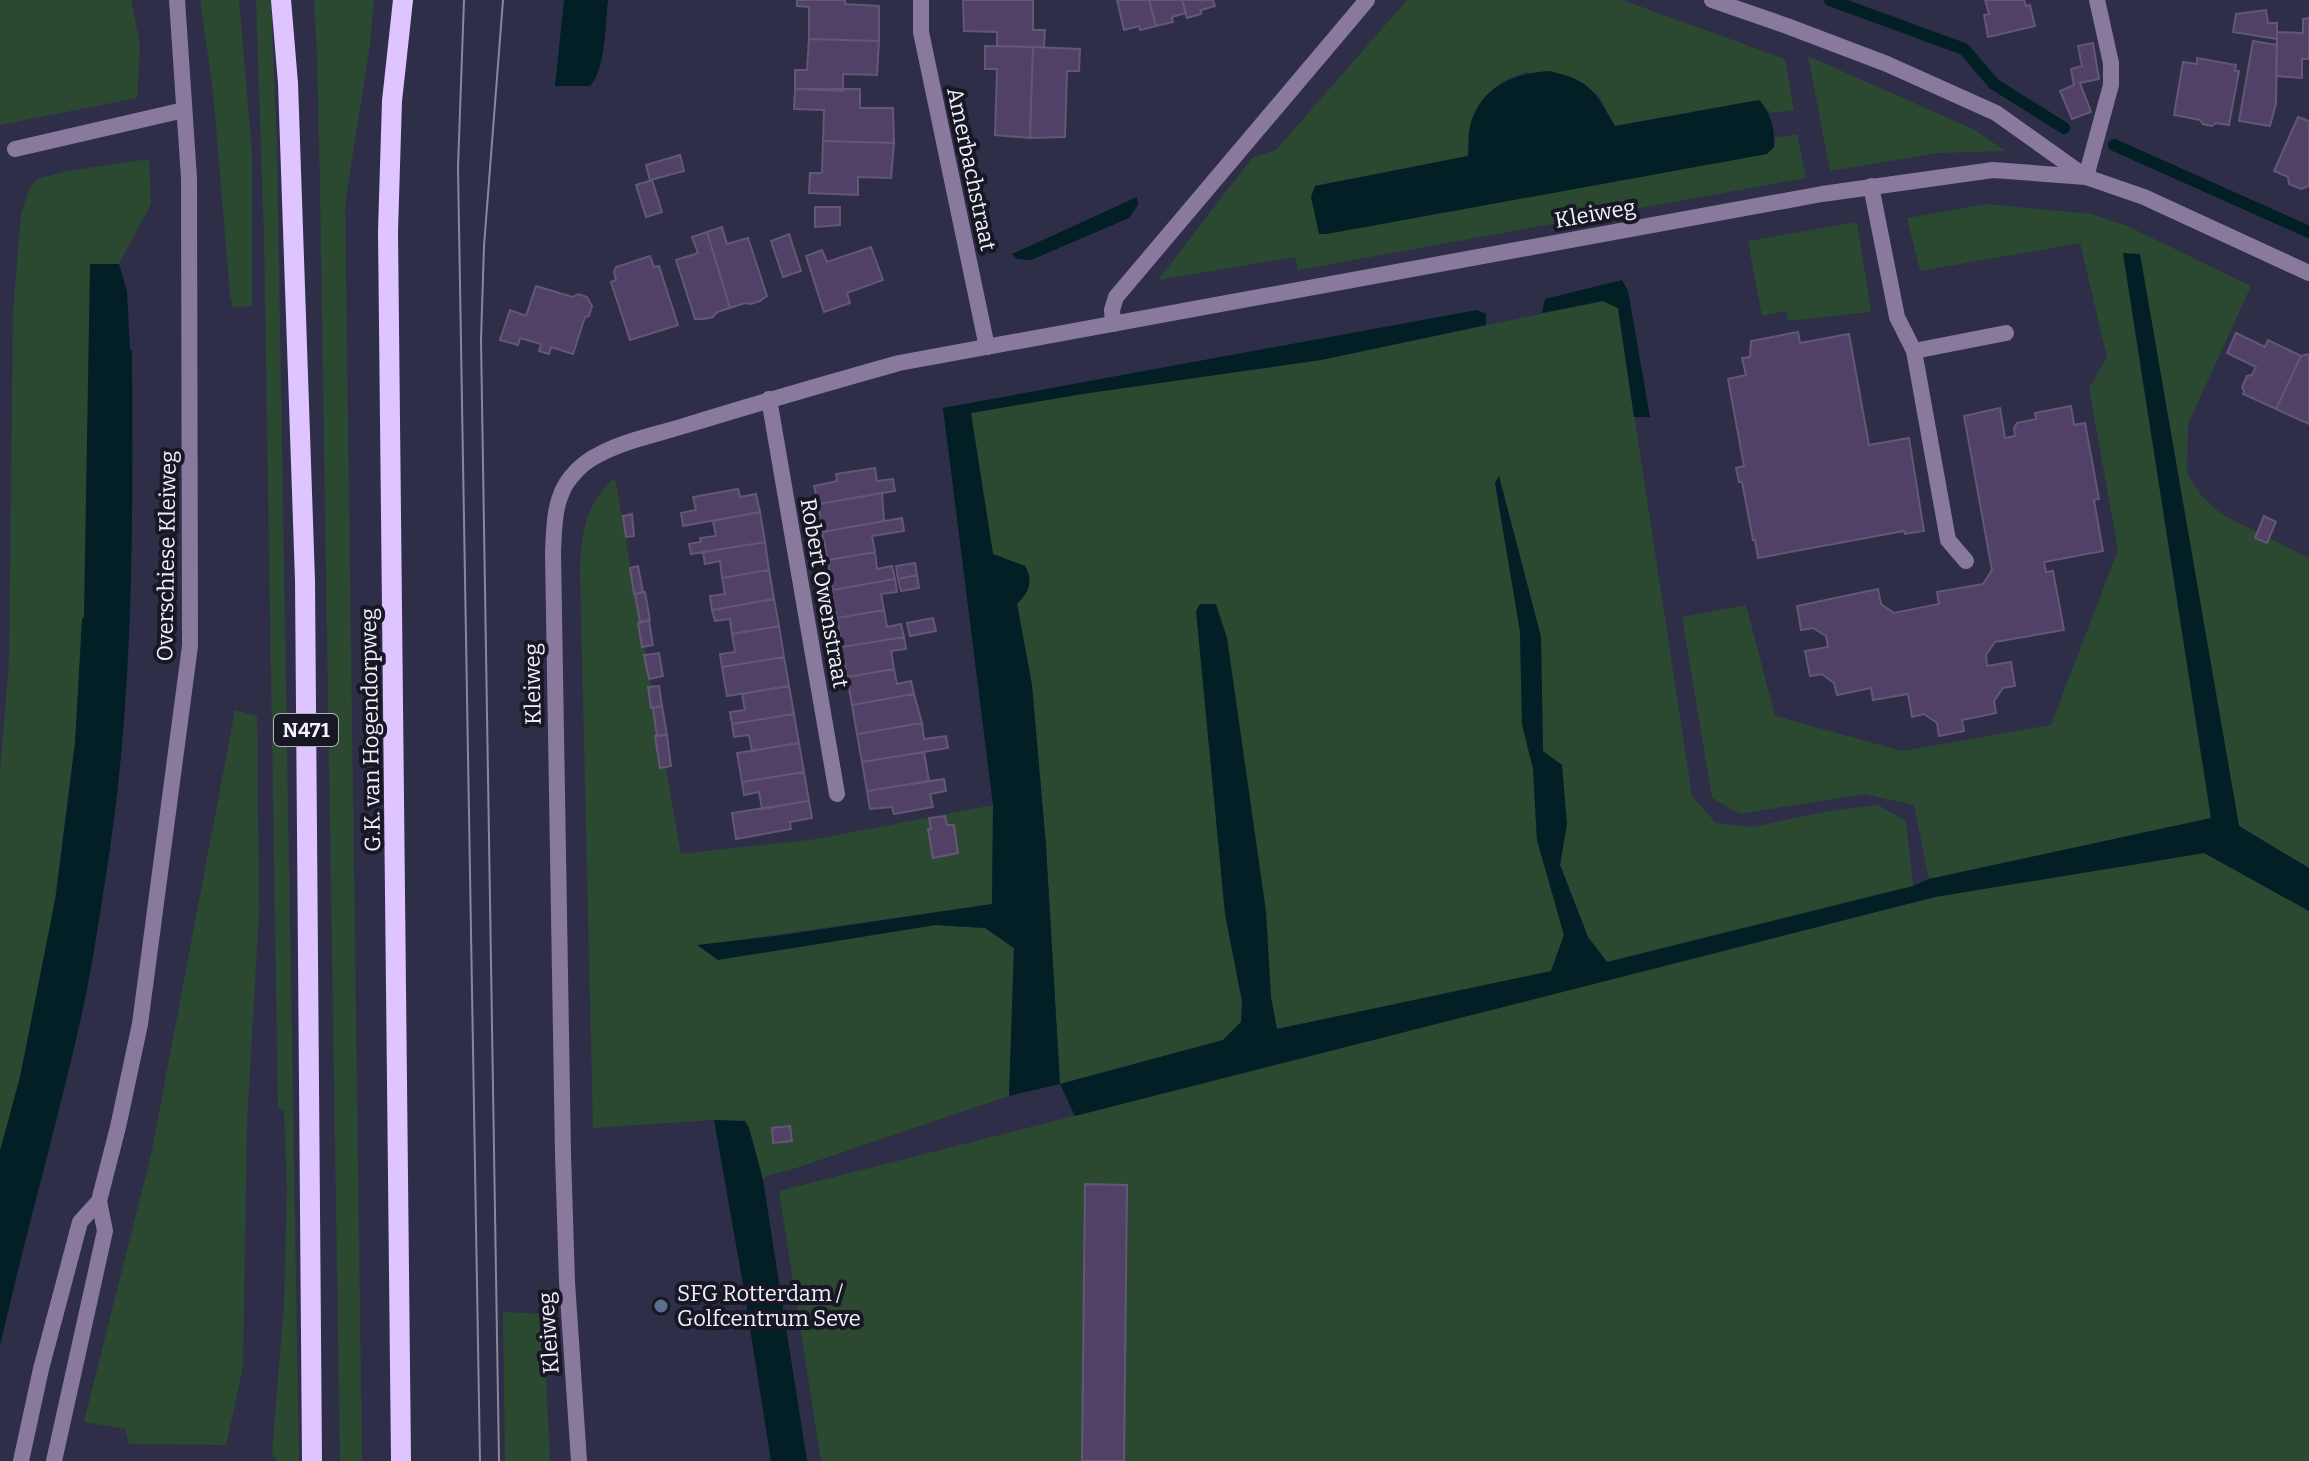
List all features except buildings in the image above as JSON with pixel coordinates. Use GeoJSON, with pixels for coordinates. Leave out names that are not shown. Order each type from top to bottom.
{"type":"FeatureCollection","features":[{"type":"Feature","properties":{"kind":"main road","name":"N471"},"geometry":{"type":"LineString","coordinates":[[281,0],[288,83],[305,580],[312,1461]]}},
{"type":"Feature","properties":{"kind":"main road","name":"G.K. van Hogendorpweg"},"geometry":{"type":"LineString","coordinates":[[401,1461],[388,231],[392,101],[403,0]]}},
{"type":"Feature","properties":{"kind":"street","name":"Overschiese Kleiweg"},"geometry":{"type":"LineString","coordinates":[[54,1461],[105,1231],[99,1201],[140,1024],[190,646],[189,178],[177,0]]}},
{"type":"Feature","properties":{"kind":"street","name":"Amerbachstraat"},"geometry":{"type":"LineString","coordinates":[[921,0],[921,32],[987,347]]}},
{"type":"Feature","properties":{"kind":"street"},"geometry":{"type":"LineString","coordinates":[[1113,324],[1112,310],[1116,297],[1367,0]]}},
{"type":"Feature","properties":{"kind":"street","name":"Kleiweg"},"geometry":{"type":"LineString","coordinates":[[1712,0],[1887,64],[1996,113],[2086,177]]}},
{"type":"Feature","properties":{"kind":"street"},"geometry":{"type":"LineString","coordinates":[[2086,177],[2111,85],[2111,63],[2097,0]]}},
{"type":"Feature","properties":{"kind":"street"},"geometry":{"type":"LineString","coordinates":[[15,149],[184,110]]}},
{"type":"Feature","properties":{"kind":"street","name":"Kleiweg"},"geometry":{"type":"LineString","coordinates":[[579,1461],[567,1282],[563,1154],[554,523],[559,498],[569,479],[586,462],[603,452],[769,399],[899,363],[1871,186],[1993,170],[2086,177],[2144,197],[2309,273]]}},
{"type":"Feature","properties":{"kind":"street"},"geometry":{"type":"LineString","coordinates":[[1871,186],[1897,317],[1914,351],[1948,540],[1966,561]]}},
{"type":"Feature","properties":{"kind":"street"},"geometry":{"type":"LineString","coordinates":[[1914,351],[2006,333]]}},
{"type":"Feature","properties":{"kind":"street","name":"Robert Owenstraat"},"geometry":{"type":"LineString","coordinates":[[769,399],[837,794]]}},
{"type":"Feature","properties":{"kind":"street","name":"Overschiese Kleiweg"},"geometry":{"type":"LineString","coordinates":[[21,1461],[41,1369],[80,1222],[99,1201]]}},
{"type":"Feature","properties":{"kind":"green space"},"geometry":{"type":"Polygon","coordinates":[[[0,0],[131,0],[140,45],[137,98],[0,125],[0,0]]]}},
{"type":"Feature","properties":{"kind":"green space"},"geometry":{"type":"Polygon","coordinates":[[[200,0],[239,0],[252,152],[252,306],[233,307],[230,295],[213,91],[200,0]]]}},
{"type":"Feature","properties":{"kind":"green space"},"geometry":{"type":"Polygon","coordinates":[[[256,0],[271,0],[277,150],[299,1461],[277,1461],[272,1453],[284,1305],[287,1190],[284,1110],[278,1108],[264,238],[256,0]]]}},
{"type":"Feature","properties":{"kind":"green space"},"geometry":{"type":"Polygon","coordinates":[[[314,0],[374,0],[345,204],[362,1461],[340,1461],[320,188],[314,0]]]}},
{"type":"Feature","properties":{"kind":"green space"},"geometry":{"type":"Polygon","coordinates":[[[1407,0],[1628,2],[1785,59],[1794,110],[1771,113],[1759,100],[1615,126],[1598,94],[1526,72],[1505,80],[1489,93],[1469,133],[1468,156],[1315,186],[1774,147],[1775,138],[1797,134],[1806,178],[1298,270],[1295,257],[1158,280],[1252,158],[1276,150],[1407,0]]]}},
{"type":"Feature","properties":{"kind":"green space"},"geometry":{"type":"Polygon","coordinates":[[[1808,56],[1975,130],[2005,151],[1938,153],[1830,171],[1808,56]]]}},
{"type":"Feature","properties":{"kind":"green space"},"geometry":{"type":"Polygon","coordinates":[[[149,159],[151,204],[119,264],[91,264],[84,617],[75,743],[50,936],[20,1077],[0,1151],[0,772],[9,662],[13,312],[21,214],[29,189],[37,179],[67,171],[149,159]]]}},
{"type":"Feature","properties":{"kind":"green space"},"geometry":{"type":"Polygon","coordinates":[[[1987,204],[2092,214],[2127,226],[2251,286],[2188,424],[2187,473],[2201,495],[2221,514],[2309,558],[2309,868],[2239,826],[2140,254],[2123,254],[2211,818],[1929,879],[1914,805],[1864,794],[1740,814],[1712,798],[1682,617],[1746,605],[1775,716],[1902,751],[2051,725],[2118,550],[2089,388],[2107,357],[2080,243],[1920,271],[1907,218],[1987,204]]]}},
{"type":"Feature","properties":{"kind":"green space"},"geometry":{"type":"Polygon","coordinates":[[[1857,222],[1871,312],[1788,321],[1786,311],[1762,316],[1748,241],[1857,222]]]}},
{"type":"Feature","properties":{"kind":"green space"},"geometry":{"type":"Polygon","coordinates":[[[1603,301],[1618,308],[1692,796],[1716,823],[1752,827],[1829,811],[1878,805],[1906,821],[1913,886],[1607,962],[1588,937],[1560,864],[1567,824],[1543,751],[1541,637],[1499,477],[1495,483],[1520,631],[1522,724],[1533,769],[1537,840],[1564,935],[1551,972],[1277,1029],[1271,998],[1266,912],[1227,638],[1225,914],[1242,1002],[1241,1022],[1223,1040],[1060,1084],[1046,846],[1032,685],[1017,603],[1025,566],[993,555],[971,413],[1321,360],[1603,301]]]}},
{"type":"Feature","properties":{"kind":"green space"},"geometry":{"type":"Polygon","coordinates":[[[615,478],[681,854],[817,839],[993,805],[992,904],[698,946],[936,925],[985,928],[1014,948],[1009,1096],[763,1179],[745,1121],[714,1120],[593,1128],[580,569],[582,543],[591,508],[615,478]]]}},
{"type":"Feature","properties":{"kind":"green space"},"geometry":{"type":"Polygon","coordinates":[[[235,710],[257,716],[259,913],[247,1122],[243,1367],[226,1445],[129,1444],[125,1429],[84,1422],[151,1155],[235,710]]]}},
{"type":"Feature","properties":{"kind":"green space"},"geometry":{"type":"Polygon","coordinates":[[[2205,853],[2309,911],[2309,1461],[821,1461],[779,1191],[1935,897],[2205,853]]]}},
{"type":"Feature","properties":{"kind":"green space"},"geometry":{"type":"Polygon","coordinates":[[[503,1312],[543,1314],[550,1461],[505,1461],[503,1312]]]}},
{"type":"Feature","properties":{"kind":"shaded area"},"geometry":{"type":"Polygon","coordinates":[[[564,0],[608,0],[602,58],[590,86],[555,86],[564,0]]]}},
{"type":"Feature","properties":{"kind":"shaded area"},"geometry":{"type":"Polygon","coordinates":[[[1550,71],[1575,79],[1590,89],[1615,126],[1759,100],[1771,122],[1774,147],[1767,154],[1319,234],[1311,197],[1315,186],[1468,156],[1473,116],[1488,94],[1522,75],[1550,71]]]}},
{"type":"Feature","properties":{"kind":"shaded area"},"geometry":{"type":"Polygon","coordinates":[[[1137,197],[1138,205],[1129,218],[1031,260],[1017,259],[1012,254],[1137,197]]]}},
{"type":"Feature","properties":{"kind":"shaded area"},"geometry":{"type":"Polygon","coordinates":[[[2123,253],[2140,254],[2239,826],[2309,868],[2309,911],[2204,853],[1935,897],[1075,1116],[1060,1084],[1223,1040],[1241,1022],[1242,1001],[1225,914],[1196,611],[1200,604],[1216,604],[1227,638],[1266,912],[1271,998],[1277,1029],[1551,971],[1564,935],[1537,840],[1533,769],[1522,724],[1520,631],[1495,483],[1499,476],[1541,637],[1543,751],[1562,765],[1567,824],[1560,865],[1588,937],[1607,962],[1913,886],[1929,879],[2211,818],[2123,253]]]}},
{"type":"Feature","properties":{"kind":"shaded area"},"geometry":{"type":"Polygon","coordinates":[[[90,264],[119,264],[127,291],[132,351],[132,550],[122,749],[115,815],[85,1001],[0,1346],[0,1151],[20,1077],[56,895],[75,743],[84,617],[90,264]]]}},
{"type":"Feature","properties":{"kind":"shaded area"},"geometry":{"type":"Polygon","coordinates":[[[1622,280],[1628,291],[1650,417],[1634,417],[1618,308],[1603,301],[1542,313],[1545,299],[1622,280]]]}},
{"type":"Feature","properties":{"kind":"shaded area"},"geometry":{"type":"Polygon","coordinates":[[[1477,310],[1486,314],[1486,325],[1321,360],[971,413],[993,554],[1025,566],[1030,581],[1025,595],[1017,604],[1032,685],[1046,846],[1060,1084],[1009,1096],[1014,948],[985,928],[936,925],[718,960],[697,945],[992,904],[993,805],[943,408],[1477,310]]]}},
{"type":"Feature","properties":{"kind":"shaded area"},"geometry":{"type":"Polygon","coordinates":[[[714,1120],[745,1121],[749,1128],[763,1180],[807,1461],[771,1461],[714,1120]]]}},
{"type":"Feature","properties":{"kind":"waterway"},"geometry":{"type":"LineString","coordinates":[[1830,0],[1964,49],[1994,84],[2064,128]]}},
{"type":"Feature","properties":{"kind":"waterway"},"geometry":{"type":"LineString","coordinates":[[2114,145],[2309,232]]}},
{"type":"Feature","properties":{"kind":"tram line"},"geometry":{"type":"LineString","coordinates":[[464,0],[458,167],[480,1461]]}},
{"type":"Feature","properties":{"kind":"tram line"},"geometry":{"type":"LineString","coordinates":[[499,1461],[481,340],[484,246],[503,0]]}},
{"type":"Feature","properties":{"kind":"place","name":"SFG Rotterdam / Golfcentrum Seve"},"geometry":{"type":"Point","coordinates":[661,1306]}}]}
